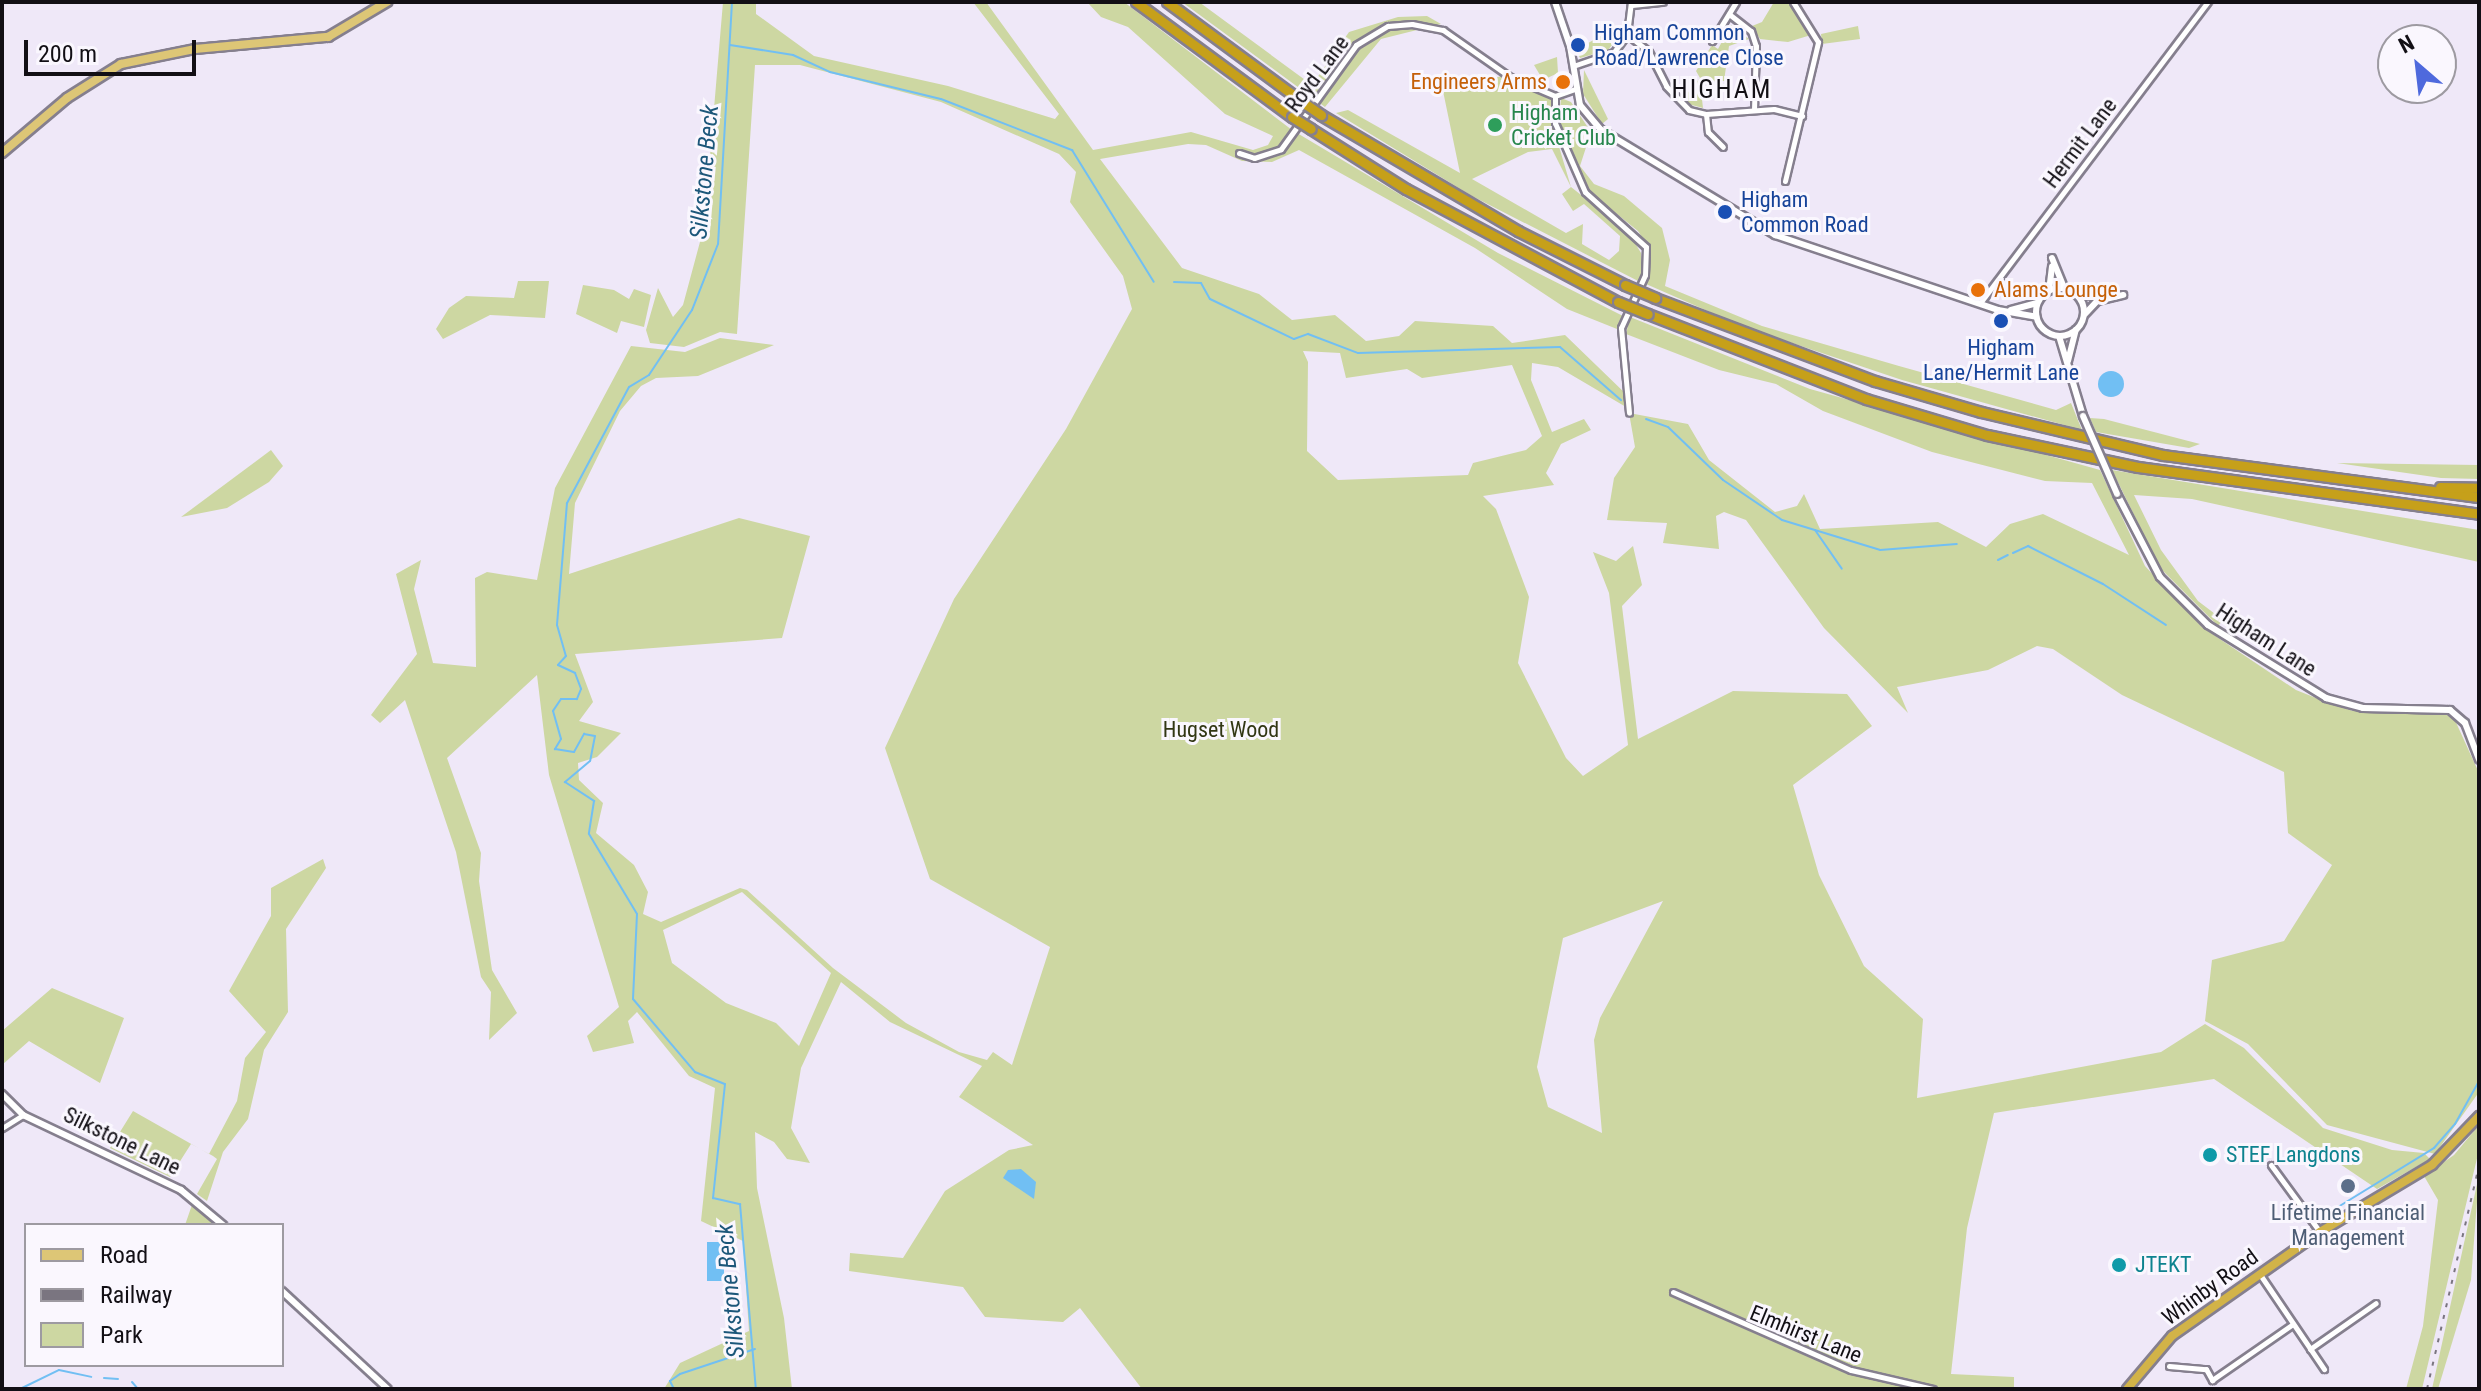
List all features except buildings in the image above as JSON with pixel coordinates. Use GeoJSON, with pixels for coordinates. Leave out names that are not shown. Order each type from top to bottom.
{"type":"FeatureCollection","features":[{"type":"Feature","properties":{"kind":"highway"},"geometry":{"type":"LineString","coordinates":[[1136,2],[1292,117],[1406,189],[1618,302],[1866,399],[1987,435],[2138,467],[2479,514]]}},
{"type":"Feature","properties":{"kind":"highway"},"geometry":{"type":"LineString","coordinates":[[1167,2],[1321,115],[1518,231],[1655,298],[1875,381],[1981,412],[2163,455],[2479,497]]}},
{"type":"Feature","properties":{"kind":"highway"},"geometry":{"type":"LineString","coordinates":[[2372,485],[2479,488]]}},
{"type":"Feature","properties":{"kind":"highway"},"geometry":{"type":"LineString","coordinates":[[2374,501],[2479,520]]}},
{"type":"Feature","properties":{"kind":"highway","name":"Whinby Road"},"geometry":{"type":"LineString","coordinates":[[2126,1388],[2172,1336],[2320,1232],[2432,1165],[2479,1116]]}},
{"type":"Feature","properties":{"kind":"main road"},"geometry":{"type":"LineString","coordinates":[[2,153],[67,98],[121,64],[195,49],[328,37],[387,2]]}},
{"type":"Feature","properties":{"kind":"street"},"geometry":{"type":"LineString","coordinates":[[1555,2],[1573,66],[1575,89],[1587,117],[1600,129],[1755,226],[2003,311],[2036,317]]}},
{"type":"Feature","properties":{"kind":"street"},"geometry":{"type":"LineString","coordinates":[[1573,66],[1614,52],[1627,34],[1632,3],[1663,2]]}},
{"type":"Feature","properties":{"kind":"street"},"geometry":{"type":"LineString","coordinates":[[1712,41],[1736,2]]}},
{"type":"Feature","properties":{"kind":"street"},"geometry":{"type":"LineString","coordinates":[[1785,181],[1818,42],[1793,2]]}},
{"type":"Feature","properties":{"kind":"street","name":"Hermit Lane"},"geometry":{"type":"LineString","coordinates":[[1980,303],[2208,2]]}},
{"type":"Feature","properties":{"kind":"street"},"geometry":{"type":"LineString","coordinates":[[1729,14],[1751,31],[1756,46],[1754,108]]}},
{"type":"Feature","properties":{"kind":"street","name":"Royd Lane"},"geometry":{"type":"LineString","coordinates":[[1239,153],[1254,158],[1281,149],[1356,45],[1388,26],[1412,24],[1443,30],[1510,77],[1555,96]]}},
{"type":"Feature","properties":{"kind":"street"},"geometry":{"type":"LineString","coordinates":[[1627,34],[1657,61],[1675,100],[1706,114],[1754,108],[1802,116]]}},
{"type":"Feature","properties":{"kind":"street"},"geometry":{"type":"LineString","coordinates":[[1575,89],[1555,96],[1555,123],[1585,192],[1646,247],[1645,275],[1621,328],[1629,413]]}},
{"type":"Feature","properties":{"kind":"street"},"geometry":{"type":"LineString","coordinates":[[1706,114],[1708,132],[1723,147]]}},
{"type":"Feature","properties":{"kind":"street"},"geometry":{"type":"LineString","coordinates":[[2049,291],[2052,258],[2064,288]]}},
{"type":"Feature","properties":{"kind":"street"},"geometry":{"type":"LineString","coordinates":[[2003,311],[2037,303],[2049,291],[2064,288],[2077,295],[2123,295],[2097,301],[2083,317],[2077,329],[2068,373]]}},
{"type":"Feature","properties":{"kind":"street"},"geometry":{"type":"LineString","coordinates":[[2077,295],[2083,317]]}},
{"type":"Feature","properties":{"kind":"street"},"geometry":{"type":"LineString","coordinates":[[2037,303],[2036,317],[2043,329],[2059,336],[2077,329]]}},
{"type":"Feature","properties":{"kind":"street"},"geometry":{"type":"LineString","coordinates":[[2059,336],[2068,373]]}},
{"type":"Feature","properties":{"kind":"street","name":"Higham Lane"},"geometry":{"type":"LineString","coordinates":[[2068,373],[2117,494],[2160,577],[2208,625],[2326,698],[2363,708],[2438,706],[2450,710],[2465,723],[2479,759]]}},
{"type":"Feature","properties":{"kind":"street","name":"Silkstone Lane"},"geometry":{"type":"LineString","coordinates":[[2,1094],[23,1115],[174,1186],[220,1223]]}},
{"type":"Feature","properties":{"kind":"street"},"geometry":{"type":"LineString","coordinates":[[2,1128],[23,1115]]}},
{"type":"Feature","properties":{"kind":"street"},"geometry":{"type":"LineString","coordinates":[[2271,1165],[2320,1232]]}},
{"type":"Feature","properties":{"kind":"street"},"geometry":{"type":"LineString","coordinates":[[2259,1273],[2324,1369]]}},
{"type":"Feature","properties":{"kind":"street","name":"Elmhirst Lane"},"geometry":{"type":"LineString","coordinates":[[1673,1292],[1851,1370],[1933,1389]]}},
{"type":"Feature","properties":{"kind":"street"},"geometry":{"type":"LineString","coordinates":[[284,1293],[388,1389]]}},
{"type":"Feature","properties":{"kind":"street"},"geometry":{"type":"LineString","coordinates":[[2310,1349],[2376,1303]]}},
{"type":"Feature","properties":{"kind":"street"},"geometry":{"type":"LineString","coordinates":[[2169,1366],[2206,1369],[2212,1380],[2293,1324]]}},
{"type":"Feature","properties":{"kind":"green space","name":"Hugset Wood"},"geometry":{"type":"Polygon","coordinates":[[[723,2],[756,2],[756,14],[814,56],[948,86],[1055,119],[1059,114],[973,2],[986,2],[1093,150],[1191,132],[1253,150],[1268,145],[1273,136],[1225,114],[1128,27],[1101,17],[1087,2],[1124,2],[1292,130],[1498,253],[1623,316],[1617,329],[1567,309],[1475,248],[1299,150],[1272,162],[1242,161],[1206,145],[1188,144],[1100,159],[1182,268],[1259,294],[1292,320],[1335,315],[1366,341],[1399,336],[1415,321],[1493,326],[1512,343],[1565,335],[1628,396],[1626,407],[1558,367],[1532,363],[1531,380],[1552,432],[1584,419],[1591,430],[1561,444],[1546,473],[1554,485],[1483,496],[1496,509],[1529,597],[1518,663],[1566,758],[1583,776],[1628,745],[1609,593],[1593,552],[1616,561],[1633,546],[1642,585],[1622,606],[1638,739],[1733,691],[1847,694],[1872,726],[1793,785],[1819,875],[1864,966],[1923,1019],[1917,1098],[2161,1052],[2205,1024],[2244,1048],[2323,1128],[2392,1150],[2424,1153],[2430,1159],[2377,1189],[2214,1079],[1994,1113],[1967,1228],[1951,1374],[2014,1377],[2014,1388],[1142,1389],[1080,1308],[1063,1322],[985,1317],[963,1287],[849,1271],[850,1253],[903,1258],[945,1191],[1009,1150],[1033,1145],[959,1097],[982,1066],[890,1022],[841,982],[801,1068],[791,1128],[810,1163],[787,1159],[774,1142],[755,1132],[757,1188],[784,1318],[792,1389],[664,1389],[680,1363],[749,1331],[743,1241],[701,1221],[715,1088],[689,1076],[637,1012],[628,1021],[634,1043],[593,1052],[587,1036],[619,1007],[549,775],[537,675],[447,758],[481,853],[479,881],[492,970],[517,1013],[489,1040],[491,992],[481,977],[456,852],[405,700],[380,723],[371,715],[417,654],[396,574],[421,560],[414,589],[433,663],[476,667],[475,578],[487,572],[537,580],[555,488],[631,346],[685,352],[720,338],[774,345],[698,376],[656,378],[641,386],[620,411],[575,503],[569,574],[739,518],[810,536],[782,638],[575,654],[593,702],[579,721],[621,733],[597,757],[578,763],[579,780],[603,803],[596,833],[634,865],[648,892],[643,914],[661,922],[740,888],[747,890],[833,968],[906,1023],[959,1052],[987,1060],[993,1052],[1012,1065],[1050,947],[930,879],[885,748],[954,599],[1066,429],[1132,309],[1123,276],[1070,202],[1076,172],[1059,154],[941,102],[800,65],[755,65],[737,334],[720,332],[684,347],[650,343],[646,330],[658,288],[673,317],[683,305],[704,227],[723,2]],[[1303,351],[1308,362],[1307,451],[1338,480],[1468,475],[1473,463],[1526,450],[1542,436],[1512,365],[1422,378],[1407,369],[1346,378],[1340,353],[1303,351]],[[742,892],[663,930],[672,963],[726,1003],[776,1023],[799,1046],[831,973],[742,892]],[[1663,901],[1563,938],[1537,1067],[1548,1107],[1602,1133],[1594,1040],[1600,1018],[1663,901]]]}},
{"type":"Feature","properties":{"kind":"green space"},"geometry":{"type":"Polygon","coordinates":[[[1182,2],[1199,2],[1312,85],[1349,32],[1398,17],[1427,16],[1441,24],[1381,39],[1325,107],[1182,2]]]}},
{"type":"Feature","properties":{"kind":"green space"},"geometry":{"type":"Polygon","coordinates":[[[1774,2],[1790,2],[1811,35],[1788,42],[1760,39],[1752,26],[1762,22],[1774,2]]]}},
{"type":"Feature","properties":{"kind":"green space"},"geometry":{"type":"Polygon","coordinates":[[[1731,25],[1749,39],[1729,46],[1724,81],[1700,82],[1703,108],[1688,104],[1682,100],[1700,78],[1696,71],[1712,45],[1718,49],[1731,25]]]}},
{"type":"Feature","properties":{"kind":"green space"},"geometry":{"type":"Polygon","coordinates":[[[1858,26],[1860,39],[1822,44],[1821,34],[1858,26]]]}},
{"type":"Feature","properties":{"kind":"green space"},"geometry":{"type":"Polygon","coordinates":[[[1611,30],[1624,30],[1608,50],[1580,58],[1576,50],[1611,30]]]}},
{"type":"Feature","properties":{"kind":"green space"},"geometry":{"type":"Polygon","coordinates":[[[1557,57],[1558,73],[1543,80],[1534,65],[1557,57]]]}},
{"type":"Feature","properties":{"kind":"green space"},"geometry":{"type":"Polygon","coordinates":[[[1584,70],[1608,119],[1602,124],[1583,94],[1584,70]]]}},
{"type":"Feature","properties":{"kind":"green space"},"geometry":{"type":"Polygon","coordinates":[[[1502,76],[1552,99],[1552,123],[1571,187],[1629,233],[1641,253],[1642,283],[1472,196],[1336,113],[1348,110],[1460,173],[1443,91],[1502,76]],[[1552,149],[1528,152],[1472,179],[1566,233],[1583,224],[1582,244],[1609,260],[1619,251],[1620,236],[1584,204],[1573,211],[1562,194],[1571,187],[1552,149]]]}},
{"type":"Feature","properties":{"kind":"green space"},"geometry":{"type":"Polygon","coordinates":[[[1561,98],[1571,102],[1591,132],[1580,166],[1594,184],[1624,196],[1662,228],[1670,260],[1665,286],[1762,326],[1899,366],[2056,410],[2071,403],[2082,430],[1902,380],[1742,326],[1646,284],[1649,248],[1638,231],[1587,190],[1559,122],[1561,98]]]}},
{"type":"Feature","properties":{"kind":"green space"},"geometry":{"type":"Polygon","coordinates":[[[518,281],[549,281],[545,318],[490,315],[443,339],[436,329],[449,308],[466,296],[514,298],[518,281]]]}},
{"type":"Feature","properties":{"kind":"green space"},"geometry":{"type":"Polygon","coordinates":[[[583,285],[614,290],[629,299],[634,289],[651,295],[644,327],[621,321],[617,333],[576,314],[583,285]]]}},
{"type":"Feature","properties":{"kind":"green space"},"geometry":{"type":"Polygon","coordinates":[[[1630,317],[1810,389],[2100,470],[2145,566],[2202,627],[2296,690],[2326,702],[2353,711],[2438,711],[2454,718],[2479,773],[2479,1092],[2435,1154],[2327,1125],[2248,1044],[2205,1021],[2212,960],[2284,941],[2332,865],[2288,833],[2284,772],[2122,695],[2053,649],[2037,646],[1988,670],[1897,687],[1908,713],[1824,628],[1746,520],[1724,512],[1716,516],[1719,549],[1663,543],[1667,523],[1607,520],[1614,478],[1635,447],[1629,413],[1688,424],[1709,460],[1775,512],[1797,506],[1804,494],[1820,529],[1938,522],[1986,547],[2010,524],[2043,514],[2129,555],[2092,483],[2045,481],[1932,452],[1823,411],[1776,384],[1719,370],[1626,334],[1630,317]]]}},
{"type":"Feature","properties":{"kind":"green space"},"geometry":{"type":"Polygon","coordinates":[[[2090,418],[2200,444],[2189,448],[2096,432],[2090,418]]]}},
{"type":"Feature","properties":{"kind":"green space"},"geometry":{"type":"Polygon","coordinates":[[[271,450],[283,466],[269,482],[227,508],[181,517],[271,450]]]}},
{"type":"Feature","properties":{"kind":"green space"},"geometry":{"type":"Polygon","coordinates":[[[2337,463],[2479,465],[2479,479],[2441,478],[2337,463]]]}},
{"type":"Feature","properties":{"kind":"green space"},"geometry":{"type":"Polygon","coordinates":[[[2112,470],[2479,530],[2479,562],[2192,499],[2134,495],[2161,550],[2198,601],[2223,620],[2218,626],[2160,568],[2112,470]]]}},
{"type":"Feature","properties":{"kind":"green space"},"geometry":{"type":"Polygon","coordinates":[[[323,859],[326,868],[286,929],[288,1012],[264,1050],[248,1119],[223,1152],[207,1201],[197,1194],[217,1159],[209,1154],[237,1101],[245,1058],[266,1032],[229,991],[271,916],[271,888],[323,859]]]}},
{"type":"Feature","properties":{"kind":"green space"},"geometry":{"type":"Polygon","coordinates":[[[52,988],[124,1018],[100,1083],[29,1041],[2,1065],[2,1031],[52,988]]]}},
{"type":"Feature","properties":{"kind":"green space"},"geometry":{"type":"Polygon","coordinates":[[[133,1111],[200,1149],[191,1144],[170,1177],[110,1148],[133,1111]]]}},
{"type":"Feature","properties":{"kind":"green space"},"geometry":{"type":"Polygon","coordinates":[[[2479,1125],[2479,1150],[2422,1389],[2406,1389],[2423,1326],[2438,1200],[2424,1176],[2454,1155],[2479,1125]]]}},
{"type":"Feature","properties":{"kind":"green space"},"geometry":{"type":"Polygon","coordinates":[[[2479,1175],[2471,1280],[2438,1389],[2432,1389],[2479,1175]]]}},
{"type":"Feature","properties":{"kind":"green space"},"geometry":{"type":"Polygon","coordinates":[[[193,1202],[216,1223],[186,1223],[193,1202]]]}},
{"type":"Feature","properties":{"kind":"water"},"geometry":{"type":"Polygon","coordinates":[[[2111,371],[2120,375],[2124,384],[2120,393],[2111,397],[2102,393],[2098,384],[2102,375],[2111,371]]]}},
{"type":"Feature","properties":{"kind":"water"},"geometry":{"type":"Polygon","coordinates":[[[1021,1169],[1036,1182],[1034,1199],[1003,1178],[1008,1170],[1021,1169]]]}},
{"type":"Feature","properties":{"kind":"water"},"geometry":{"type":"Polygon","coordinates":[[[707,1242],[724,1242],[724,1281],[707,1281],[707,1242]]]}},
{"type":"Feature","properties":{"kind":"waterway","name":"Silkstone Beck"},"geometry":{"type":"LineString","coordinates":[[732,2],[718,244],[692,310],[649,375],[629,387],[567,503],[557,625],[566,656],[558,665],[575,673],[581,689],[577,699],[561,699],[553,711],[561,739],[555,749],[574,752],[584,734],[595,736],[590,761],[565,782],[594,801],[589,834],[637,914],[633,999],[695,1072],[725,1084],[713,1198],[740,1204],[756,1389]]}},
{"type":"Feature","properties":{"kind":"waterway"},"geometry":{"type":"LineString","coordinates":[[730,45],[793,55],[830,72],[941,99],[1072,150],[1154,282]]}},
{"type":"Feature","properties":{"kind":"waterway"},"geometry":{"type":"LineString","coordinates":[[1174,282],[1201,283],[1210,299],[1294,339],[1308,334],[1358,353],[1560,347],[1621,400]]}},
{"type":"Feature","properties":{"kind":"waterway"},"geometry":{"type":"LineString","coordinates":[[1646,419],[1668,427],[1723,480],[1782,520],[1880,550],[1957,544]]}},
{"type":"Feature","properties":{"kind":"waterway"},"geometry":{"type":"LineString","coordinates":[[1815,530],[1842,569]]}},
{"type":"Feature","properties":{"kind":"waterway"},"geometry":{"type":"LineString","coordinates":[[2013,553],[2028,546],[2103,584],[2166,625]]}},
{"type":"Feature","properties":{"kind":"waterway"},"geometry":{"type":"LineString","coordinates":[[1998,560],[2008,555]]}},
{"type":"Feature","properties":{"kind":"waterway"},"geometry":{"type":"LineString","coordinates":[[2338,1207],[2434,1148],[2455,1124],[2479,1081]]}},
{"type":"Feature","properties":{"kind":"waterway"},"geometry":{"type":"LineString","coordinates":[[674,1389],[670,1381],[680,1374],[755,1349]]}},
{"type":"Feature","properties":{"kind":"waterway"},"geometry":{"type":"LineString","coordinates":[[20,1389],[59,1370],[91,1377]]}},
{"type":"Feature","properties":{"kind":"waterway"},"geometry":{"type":"LineString","coordinates":[[104,1378],[118,1379]]}},
{"type":"Feature","properties":{"kind":"waterway"},"geometry":{"type":"LineString","coordinates":[[132,1382],[138,1389]]}},
{"type":"Feature","properties":{"kind":"railway"},"geometry":{"type":"LineString","coordinates":[[2427,1389],[2479,1165]]}},
{"type":"Feature","properties":{"kind":"place","name":"Higham Common Road/Lawrence Close"},"geometry":{"type":"Point","coordinates":[1578,45]}},
{"type":"Feature","properties":{"kind":"place","name":"Engineers Arms"},"geometry":{"type":"Point","coordinates":[1563,82]}},
{"type":"Feature","properties":{"kind":"place","name":"Higham Cricket Club"},"geometry":{"type":"Point","coordinates":[1495,125]}},
{"type":"Feature","properties":{"kind":"place","name":"Higham Common Road"},"geometry":{"type":"Point","coordinates":[1725,212]}},
{"type":"Feature","properties":{"kind":"place","name":"Alams Lounge"},"geometry":{"type":"Point","coordinates":[1978,290]}},
{"type":"Feature","properties":{"kind":"place","name":"Higham Lane/Hermit Lane"},"geometry":{"type":"Point","coordinates":[2001,321]}},
{"type":"Feature","properties":{"kind":"place","name":"STEF Langdons"},"geometry":{"type":"Point","coordinates":[2210,1155]}},
{"type":"Feature","properties":{"kind":"place","name":"Lifetime Financial Management"},"geometry":{"type":"Point","coordinates":[2348,1186]}},
{"type":"Feature","properties":{"kind":"place","name":"JTEKT"},"geometry":{"type":"Point","coordinates":[2119,1265]}},
{"type":"Feature","properties":{"kind":"district","name":"HIGHAM"},"geometry":{"type":"Point","coordinates":[1722,90]}}]}
